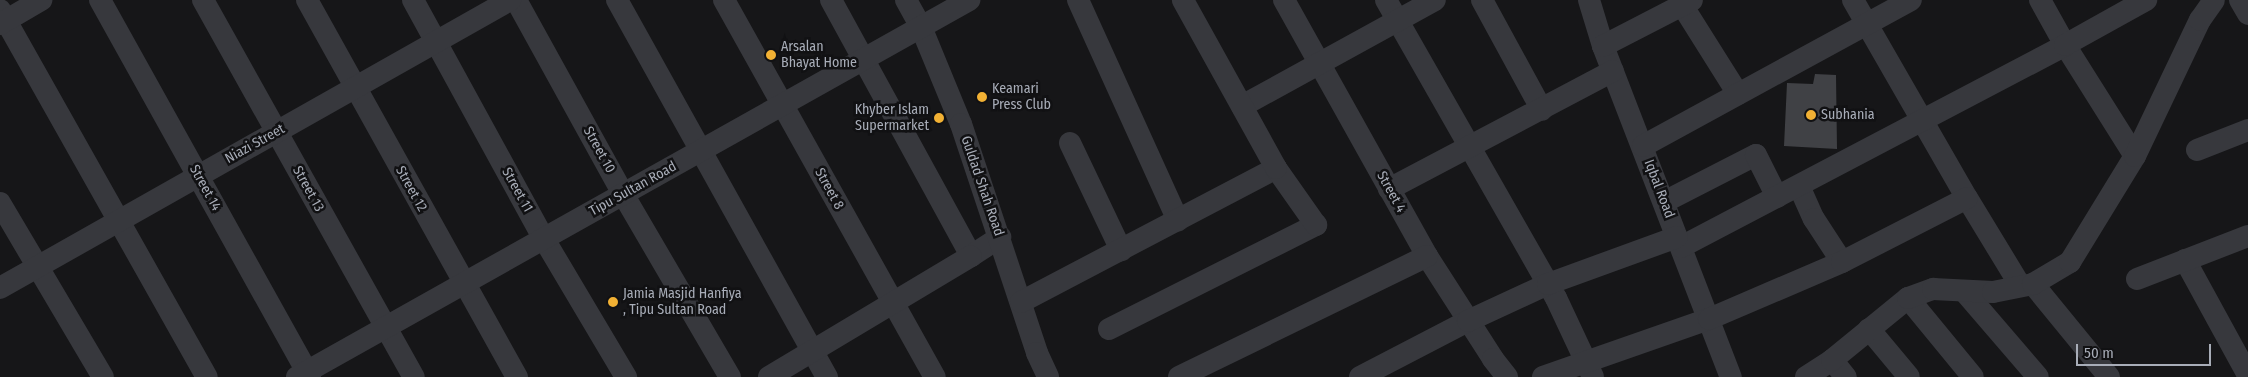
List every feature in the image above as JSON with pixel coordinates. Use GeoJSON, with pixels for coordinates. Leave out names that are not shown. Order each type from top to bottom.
{"type":"FeatureCollection","features":[{"type":"Feature","properties":{"kind":"street"},"geometry":{"type":"LineString","coordinates":[[41,0],[2,18],[207,377]]}},
{"type":"Feature","properties":{"kind":"street","name":"Street 14"},"geometry":{"type":"LineString","coordinates":[[100,0],[198,176],[305,375]]}},
{"type":"Feature","properties":{"kind":"street","name":"Street 13"},"geometry":{"type":"LineString","coordinates":[[203,0],[414,377]]}},
{"type":"Feature","properties":{"kind":"street","name":"Street 12"},"geometry":{"type":"LineString","coordinates":[[307,0],[517,377]]}},
{"type":"Feature","properties":{"kind":"street","name":"Street 11"},"geometry":{"type":"LineString","coordinates":[[413,0],[544,239],[626,377]]}},
{"type":"Feature","properties":{"kind":"street","name":"Niazi Street"},"geometry":{"type":"LineString","coordinates":[[0,288],[510,0]]}},
{"type":"Feature","properties":{"kind":"street","name":"Street 10"},"geometry":{"type":"LineString","coordinates":[[516,0],[623,194],[730,377]]}},
{"type":"Feature","properties":{"kind":"street"},"geometry":{"type":"LineString","coordinates":[[617,0],[827,377]]}},
{"type":"Feature","properties":{"kind":"street","name":"Street 8"},"geometry":{"type":"LineString","coordinates":[[724,0],[935,377]]}},
{"type":"Feature","properties":{"kind":"street"},"geometry":{"type":"LineString","coordinates":[[830,0],[971,256]]}},
{"type":"Feature","properties":{"kind":"street","name":"Guldad Shah Road"},"geometry":{"type":"LineString","coordinates":[[906,0],[921,27],[961,124],[1048,377]]}},
{"type":"Feature","properties":{"kind":"street","name":"Tipu Sultan Road"},"geometry":{"type":"LineString","coordinates":[[305,375],[921,27],[944,6],[969,0]]}},
{"type":"Feature","properties":{"kind":"street"},"geometry":{"type":"LineString","coordinates":[[1078,0],[1178,220]]}},
{"type":"Feature","properties":{"kind":"street"},"geometry":{"type":"LineString","coordinates":[[1109,329],[1316,226],[1276,168],[1183,0]]}},
{"type":"Feature","properties":{"kind":"street","name":"Street 4"},"geometry":{"type":"LineString","coordinates":[[1284,0],[1426,256],[1492,359],[1507,377]]}},
{"type":"Feature","properties":{"kind":"street"},"geometry":{"type":"LineString","coordinates":[[1386,0],[1548,284],[1590,370]]}},
{"type":"Feature","properties":{"kind":"street"},"geometry":{"type":"LineString","coordinates":[[1242,106],[1435,0]]}},
{"type":"Feature","properties":{"kind":"street"},"geometry":{"type":"LineString","coordinates":[[1482,0],[1542,110]]}},
{"type":"Feature","properties":{"kind":"street","name":"Iqbal Road"},"geometry":{"type":"LineString","coordinates":[[1589,0],[1603,46],[1731,377]]}},
{"type":"Feature","properties":{"kind":"street"},"geometry":{"type":"LineString","coordinates":[[1853,0],[1967,198],[2027,284],[2109,377]]}},
{"type":"Feature","properties":{"kind":"street"},"geometry":{"type":"LineString","coordinates":[[1643,146],[1911,0]]}},
{"type":"Feature","properties":{"kind":"street"},"geometry":{"type":"LineString","coordinates":[[2040,0],[2065,45],[2135,156]]}},
{"type":"Feature","properties":{"kind":"street"},"geometry":{"type":"LineString","coordinates":[[1360,377],[1468,321],[1548,284],[1679,242],[1799,186],[2146,0]]}},
{"type":"Feature","properties":{"kind":"street"},"geometry":{"type":"LineString","coordinates":[[1806,377],[1839,368],[1869,329],[1908,298],[1933,289],[1993,292],[2027,284],[2070,262],[2135,156],[2200,20],[2214,0]]}},
{"type":"Feature","properties":{"kind":"street"},"geometry":{"type":"LineString","coordinates":[[2240,0],[2248,14]]}},
{"type":"Feature","properties":{"kind":"street"},"geometry":{"type":"LineString","coordinates":[[1603,46],[1687,3],[1738,94]]}},
{"type":"Feature","properties":{"kind":"street"},"geometry":{"type":"LineString","coordinates":[[1389,189],[1613,71]]}},
{"type":"Feature","properties":{"kind":"street"},"geometry":{"type":"LineString","coordinates":[[2197,150],[2248,130]]}},
{"type":"Feature","properties":{"kind":"street"},"geometry":{"type":"LineString","coordinates":[[1070,143],[1121,250]]}},
{"type":"Feature","properties":{"kind":"street"},"geometry":{"type":"LineString","coordinates":[[1664,202],[1756,155],[1776,197]]}},
{"type":"Feature","properties":{"kind":"street"},"geometry":{"type":"LineString","coordinates":[[1021,302],[1276,168]]}},
{"type":"Feature","properties":{"kind":"street"},"geometry":{"type":"LineString","coordinates":[[1799,186],[1814,219],[1842,262]]}},
{"type":"Feature","properties":{"kind":"street"},"geometry":{"type":"LineString","coordinates":[[1543,377],[1590,370],[1709,320],[1842,262],[1967,198]]}},
{"type":"Feature","properties":{"kind":"street"},"geometry":{"type":"LineString","coordinates":[[0,203],[103,377]]}},
{"type":"Feature","properties":{"kind":"street"},"geometry":{"type":"LineString","coordinates":[[2137,279],[2248,236]]}},
{"type":"Feature","properties":{"kind":"street"},"geometry":{"type":"LineString","coordinates":[[769,377],[1000,237]]}},
{"type":"Feature","properties":{"kind":"street"},"geometry":{"type":"LineString","coordinates":[[1179,377],[1426,256]]}},
{"type":"Feature","properties":{"kind":"street"},"geometry":{"type":"LineString","coordinates":[[2185,260],[2248,375]]}},
{"type":"Feature","properties":{"kind":"street"},"geometry":{"type":"LineString","coordinates":[[1964,291],[2038,377]]}},
{"type":"Feature","properties":{"kind":"street"},"geometry":{"type":"LineString","coordinates":[[1908,298],[1973,377]]}},
{"type":"Feature","properties":{"kind":"street"},"geometry":{"type":"LineString","coordinates":[[1869,329],[1909,377]]}},
{"type":"Feature","properties":{"kind":"building","name":"Subhania"},"geometry":{"type":"Polygon","coordinates":[[[1815,74],[1836,75],[1837,149],[1784,146],[1787,83],[1813,84],[1815,74]]]}},
{"type":"Feature","properties":{"kind":"place","name":"Arsalan Bhayat Home"},"geometry":{"type":"Point","coordinates":[771,55]}},
{"type":"Feature","properties":{"kind":"place","name":"Keamari Press Club"},"geometry":{"type":"Point","coordinates":[982,97]}},
{"type":"Feature","properties":{"kind":"place","name":"Subhania"},"geometry":{"type":"Point","coordinates":[1811,115]}},
{"type":"Feature","properties":{"kind":"place","name":"Khyber Islam Supermarket"},"geometry":{"type":"Point","coordinates":[939,118]}},
{"type":"Feature","properties":{"kind":"place","name":"Jamia Masjid Hanfiya , Tipu Sultan Road"},"geometry":{"type":"Point","coordinates":[613,302]}}]}
